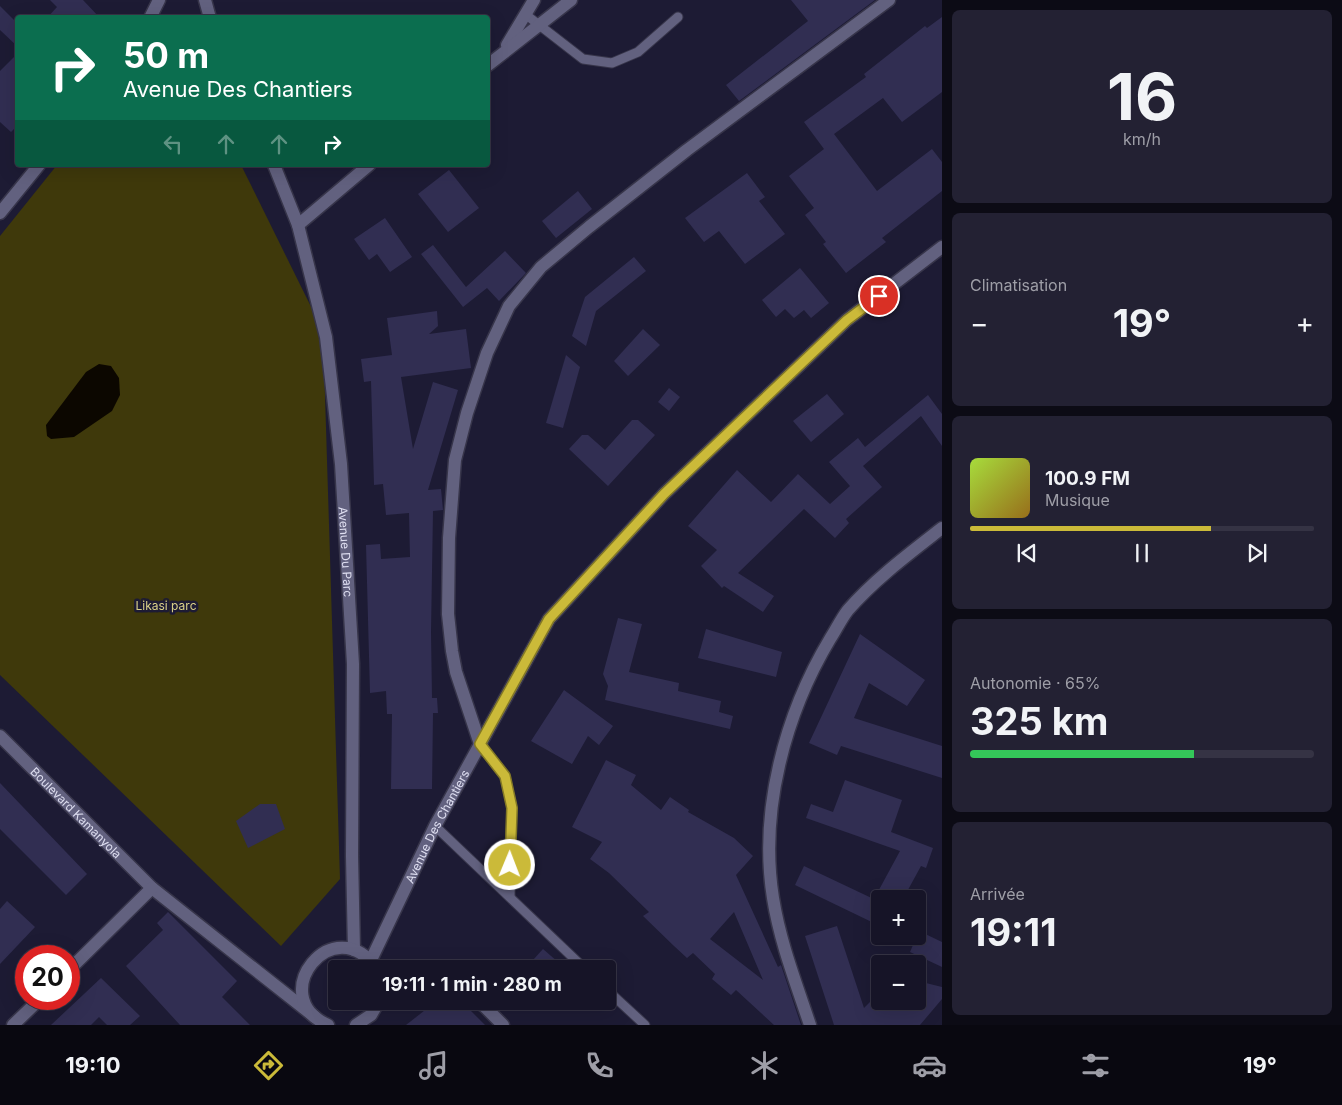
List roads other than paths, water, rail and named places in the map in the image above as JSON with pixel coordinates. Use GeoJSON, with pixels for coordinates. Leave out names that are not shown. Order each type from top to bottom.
{"type":"FeatureCollection","features":[{"type":"Feature","properties":{"kind":"street"},"geometry":{"type":"LineString","coordinates":[[152,15],[159,0]]}},
{"type":"Feature","properties":{"kind":"street"},"geometry":{"type":"LineString","coordinates":[[205,0],[209,15]]}},
{"type":"Feature","properties":{"kind":"street"},"geometry":{"type":"LineString","coordinates":[[504,51],[534,0]]}},
{"type":"Feature","properties":{"kind":"street"},"geometry":{"type":"LineString","coordinates":[[490,63],[571,0]]}},
{"type":"Feature","properties":{"kind":"street"},"geometry":{"type":"LineString","coordinates":[[480,744],[456,672],[448,614],[455,460],[467,413],[487,353],[509,306],[541,267],[589,227],[687,150],[889,0]]}},
{"type":"Feature","properties":{"kind":"street"},"geometry":{"type":"LineString","coordinates":[[0,213],[37,167]]}},
{"type":"Feature","properties":{"kind":"street","name":"Avenue Du Parc"},"geometry":{"type":"LineString","coordinates":[[275,167],[298,225],[326,337],[341,464],[353,664],[352,856],[354,950]]}},
{"type":"Feature","properties":{"kind":"street"},"geometry":{"type":"LineString","coordinates":[[298,225],[367,167]]}},
{"type":"Feature","properties":{"kind":"street","name":"Avenue Des Chantiers"},"geometry":{"type":"LineString","coordinates":[[376,960],[435,826],[549,619],[664,494],[847,320],[942,247]]}},
{"type":"Feature","properties":{"kind":"street"},"geometry":{"type":"LineString","coordinates":[[810,1025],[780,936],[773,896],[769,836],[777,776],[796,709],[818,659],[848,611],[893,567],[942,528]]}},
{"type":"Feature","properties":{"kind":"street","name":"Boulevard Kamanyola"},"geometry":{"type":"LineString","coordinates":[[0,736],[152,888],[315,1017],[328,1025]]}},
{"type":"Feature","properties":{"kind":"street"},"geometry":{"type":"LineString","coordinates":[[80,959],[152,888]]}},
{"type":"Feature","properties":{"kind":"street"},"geometry":{"type":"LineString","coordinates":[[315,1017],[307,1008],[303,997],[302,985],[310,963],[330,950],[342,948],[354,950],[367,960]]}},
{"type":"Feature","properties":{"kind":"street"},"geometry":{"type":"LineString","coordinates":[[13,1025],[29,1010]]}},
{"type":"Feature","properties":{"kind":"street"},"geometry":{"type":"LineString","coordinates":[[356,1025],[371,1015],[374,1010]]}},
{"type":"Feature","properties":{"kind":"street"},"geometry":{"type":"LineString","coordinates":[[488,1010],[503,1025]]}},
{"type":"Feature","properties":{"kind":"lane"},"geometry":{"type":"LineString","coordinates":[[525,14],[583,59],[612,63],[638,52],[678,17]]}},
{"type":"Feature","properties":{"kind":"lane"},"geometry":{"type":"LineString","coordinates":[[480,744],[505,776],[512,808],[510,897]]}},
{"type":"Feature","properties":{"kind":"lane"},"geometry":{"type":"LineString","coordinates":[[435,826],[576,960]]}},
{"type":"Feature","properties":{"kind":"lane"},"geometry":{"type":"LineString","coordinates":[[616,998],[645,1025]]}},
{"type":"Feature","properties":{"kind":"park label","name":"Likasi parc"},"geometry":{"type":"Point","coordinates":[166,605]}}]}
